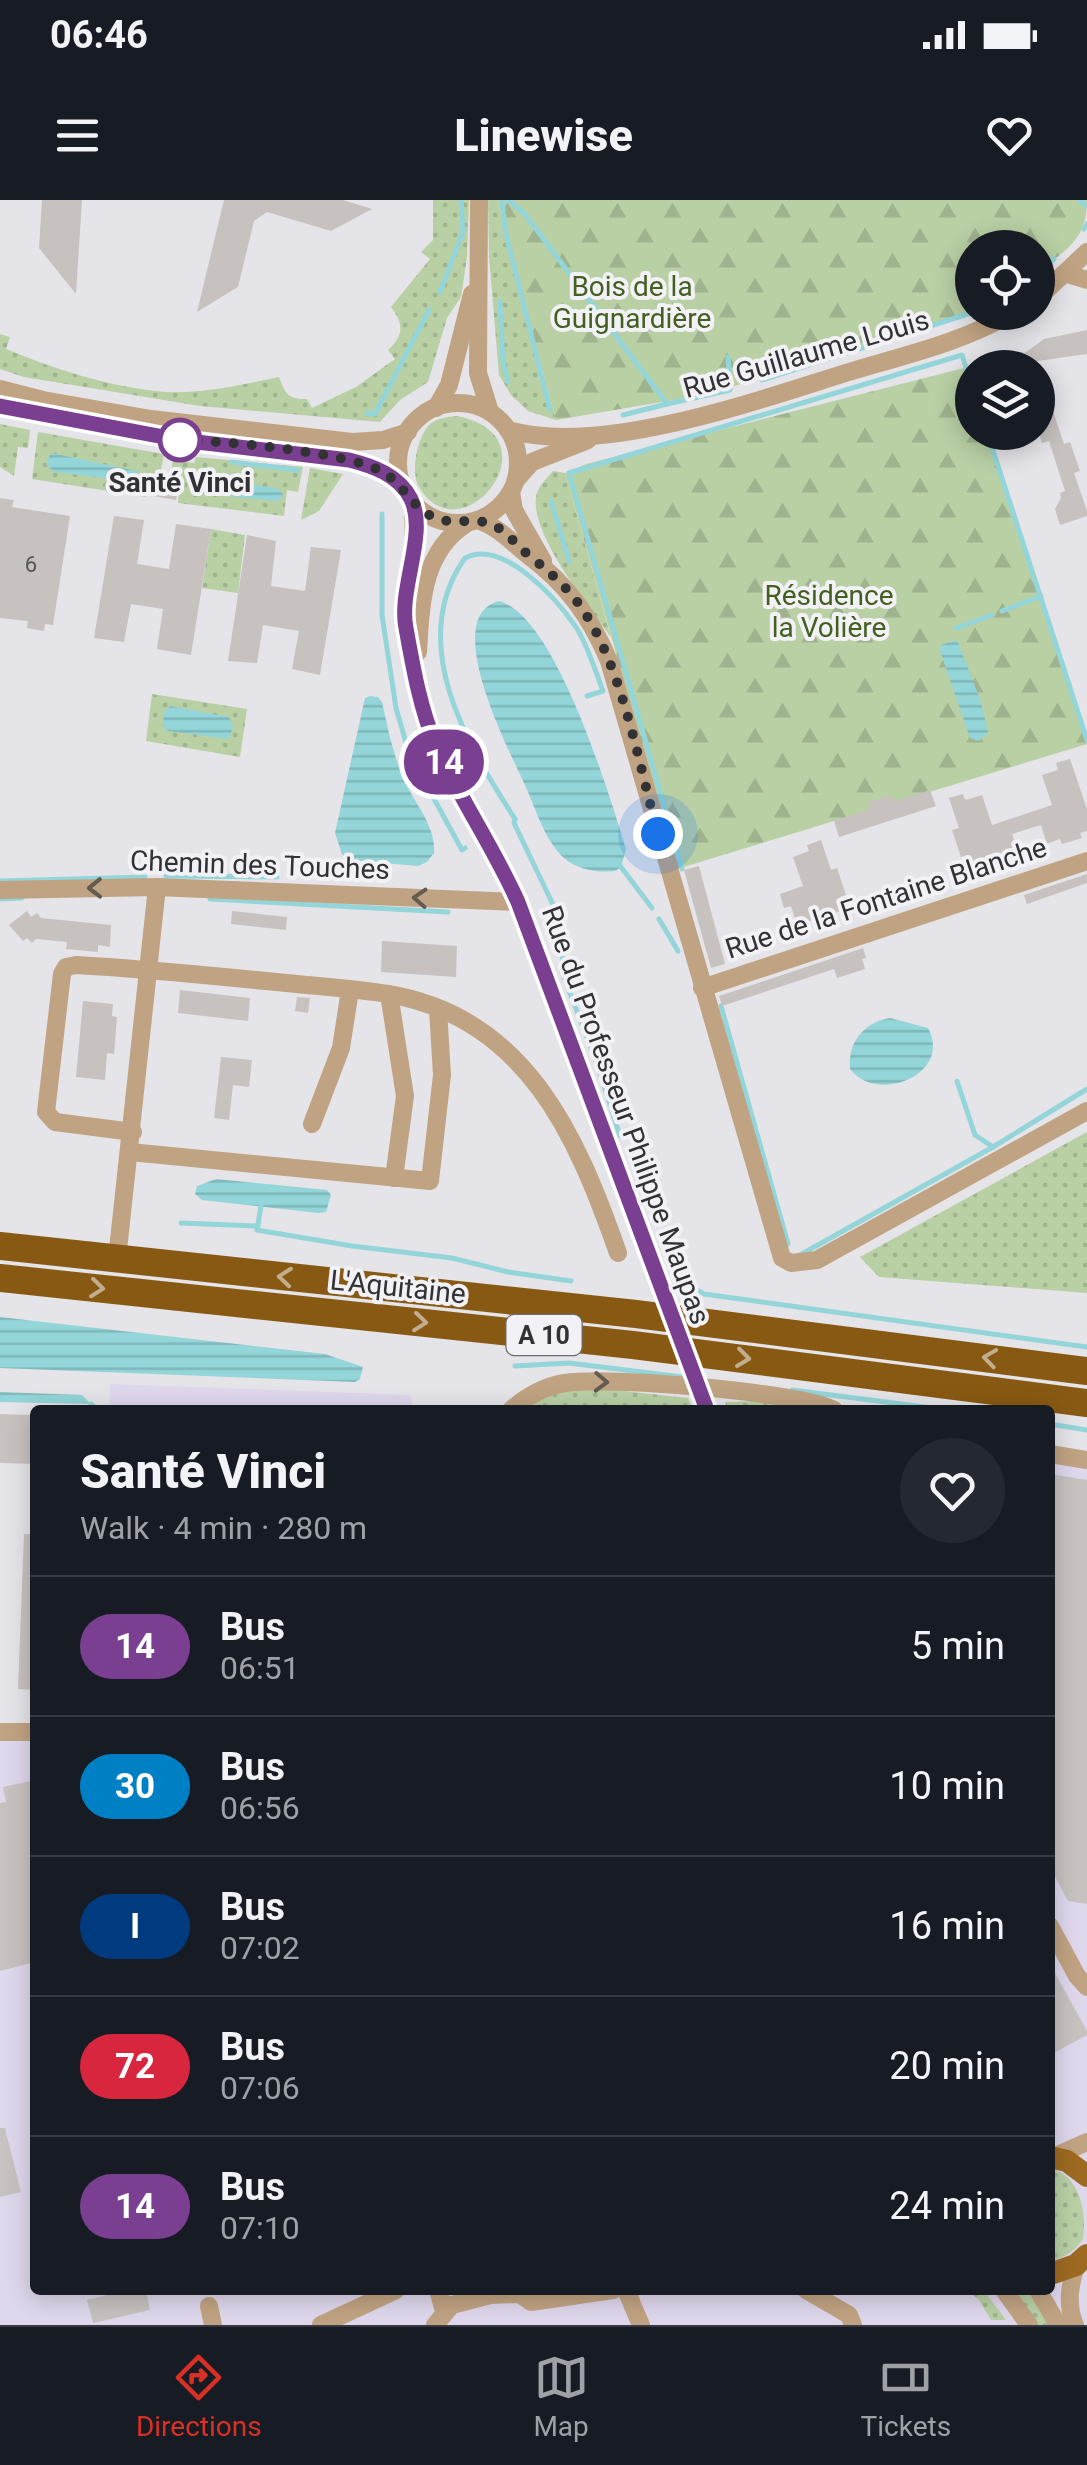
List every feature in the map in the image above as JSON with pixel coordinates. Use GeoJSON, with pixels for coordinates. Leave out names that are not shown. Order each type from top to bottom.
{"type":"FeatureCollection","features":[{"type":"Feature","properties":{"kind":"highway","name":"L'Aquitaine"},"geometry":{"type":"LineString","coordinates":[[0,1246],[654,1316],[1087,1371]]}},
{"type":"Feature","properties":{"kind":"highway","name":"L'Aquitaine"},"geometry":{"type":"LineString","coordinates":[[0,1278],[633,1344],[1087,1403]]}},
{"type":"Feature","properties":{"kind":"main road"},"geometry":{"type":"LineString","coordinates":[[1055,2158],[1067,2161],[1087,2176]]}},
{"type":"Feature","properties":{"kind":"main road"},"geometry":{"type":"LineString","coordinates":[[1055,2272],[1082,2260]]}},
{"type":"Feature","properties":{"kind":"street"},"geometry":{"type":"LineString","coordinates":[[479,200],[478,379],[490,412],[508,430],[518,454],[513,486],[502,504],[473,521],[438,520],[414,503],[403,486],[398,458],[408,432],[425,413],[436,408],[464,404],[490,412]]}},
{"type":"Feature","properties":{"kind":"street"},"geometry":{"type":"LineString","coordinates":[[1055,284],[1087,252]]}},
{"type":"Feature","properties":{"kind":"street"},"geometry":{"type":"LineString","coordinates":[[436,408],[450,385],[478,274]]}},
{"type":"Feature","properties":{"kind":"street"},"geometry":{"type":"LineString","coordinates":[[1067,274],[1087,280]]}},
{"type":"Feature","properties":{"kind":"street","name":"Rue Guillaume Louis"},"geometry":{"type":"LineString","coordinates":[[513,486],[532,462],[608,434],[750,403],[955,340],[976,330]]}},
{"type":"Feature","properties":{"kind":"street"},"geometry":{"type":"LineString","coordinates":[[0,389],[151,419],[352,442],[382,440],[408,432]]}},
{"type":"Feature","properties":{"kind":"street"},"geometry":{"type":"LineString","coordinates":[[0,406],[180,440],[349,460],[369,465],[403,486]]}},
{"type":"Feature","properties":{"kind":"street","name":"Rue Guillaume Louis"},"geometry":{"type":"LineString","coordinates":[[508,430],[541,438],[608,434]]}},
{"type":"Feature","properties":{"kind":"street","name":"Rue de la Fontaine Blanche"},"geometry":{"type":"LineString","coordinates":[[513,486],[514,510],[545,566]]}},
{"type":"Feature","properties":{"kind":"street","name":"Rue du Professeur Philippe Maupas"},"geometry":{"type":"LineString","coordinates":[[414,503],[414,543],[404,622],[422,705],[437,747],[518,902],[705,1405]]}},
{"type":"Feature","properties":{"kind":"street","name":"Rue de la Fontaine Blanche"},"geometry":{"type":"LineString","coordinates":[[473,521],[496,526],[545,566],[588,617],[609,661],[782,1258],[792,1263],[817,1260],[1087,1111]]}},
{"type":"Feature","properties":{"kind":"street","name":"Rue du Professeur Philippe Maupas"},"geometry":{"type":"LineString","coordinates":[[416,678],[420,612],[429,569],[448,536],[473,521]]}},
{"type":"Feature","properties":{"kind":"street","name":"Rue de la Fontaine Blanche"},"geometry":{"type":"LineString","coordinates":[[702,988],[1087,860]]}},
{"type":"Feature","properties":{"kind":"street"},"geometry":{"type":"LineString","coordinates":[[118,1259],[156,887]]}},
{"type":"Feature","properties":{"kind":"street","name":"Chemin des Touches"},"geometry":{"type":"LineString","coordinates":[[0,890],[156,887],[518,902]]}},
{"type":"Feature","properties":{"kind":"street"},"geometry":{"type":"LineString","coordinates":[[132,1132],[55,1122],[46,1112],[62,974],[66,968],[76,964],[149,969],[389,994],[438,1009],[486,1034],[517,1060],[544,1091],[568,1129],[618,1253]]}},
{"type":"Feature","properties":{"kind":"street"},"geometry":{"type":"LineString","coordinates":[[312,1124],[342,1048],[350,990]]}},
{"type":"Feature","properties":{"kind":"street"},"geometry":{"type":"LineString","coordinates":[[389,994],[405,1096],[394,1178]]}},
{"type":"Feature","properties":{"kind":"street"},"geometry":{"type":"LineString","coordinates":[[130,1152],[430,1181],[442,1075],[438,1009]]}},
{"type":"Feature","properties":{"kind":"street"},"geometry":{"type":"LineString","coordinates":[[518,1405],[553,1385],[587,1381],[674,1386],[821,1405]]}},
{"type":"Feature","properties":{"kind":"street"},"geometry":{"type":"LineString","coordinates":[[1055,1455],[1087,1460]]}},
{"type":"Feature","properties":{"kind":"street"},"geometry":{"type":"LineString","coordinates":[[0,1732],[30,1732]]}},
{"type":"Feature","properties":{"kind":"street"},"geometry":{"type":"LineString","coordinates":[[1055,1935],[1087,1987]]}},
{"type":"Feature","properties":{"kind":"street"},"geometry":{"type":"LineString","coordinates":[[1055,2156],[1087,2142]]}},
{"type":"Feature","properties":{"kind":"street"},"geometry":{"type":"LineString","coordinates":[[1075,2325],[1069,2294],[1082,2260]]}},
{"type":"Feature","properties":{"kind":"street"},"geometry":{"type":"LineString","coordinates":[[321,2325],[385,2295]]}},
{"type":"Feature","properties":{"kind":"street"},"geometry":{"type":"LineString","coordinates":[[440,2318],[460,2301],[483,2295]]}},
{"type":"Feature","properties":{"kind":"street"},"geometry":{"type":"LineString","coordinates":[[521,2295],[531,2302],[579,2295]]}},
{"type":"Feature","properties":{"kind":"street"},"geometry":{"type":"LineString","coordinates":[[628,2295],[640,2325]]}},
{"type":"Feature","properties":{"kind":"street"},"geometry":{"type":"LineString","coordinates":[[815,2295],[849,2315],[853,2325]]}},
{"type":"Feature","properties":{"kind":"street"},"geometry":{"type":"LineString","coordinates":[[1008,2295],[1029,2325]]}},
{"type":"Feature","properties":{"kind":"street"},"geometry":{"type":"LineString","coordinates":[[1041,2295],[1058,2325]]}},
{"type":"Feature","properties":{"kind":"street"},"geometry":{"type":"LineString","coordinates":[[209,2306],[214,2325]]}},
{"type":"Feature","properties":{"kind":"shaded area"},"geometry":{"type":"Polygon","coordinates":[[[110,1384],[411,1395],[412,1405],[109,1405],[110,1384]]]}},
{"type":"Feature","properties":{"kind":"shaded area"},"geometry":{"type":"Polygon","coordinates":[[[1055,1446],[1087,1451],[1087,2325],[0,2325],[0,1732],[30,1732],[30,2295],[1055,2295],[1055,1446]]]}},
{"type":"Feature","properties":{"kind":"green space"},"geometry":{"type":"Polygon","coordinates":[[[433,200],[469,200],[461,297],[447,318],[428,382],[400,400],[380,422],[200,406],[24,377],[0,369],[0,334],[10,337],[6,349],[117,385],[170,392],[202,391],[279,377],[288,394],[307,399],[312,408],[356,387],[395,359],[388,350],[397,339],[400,324],[391,307],[430,259],[421,252],[433,240],[433,200]]]}},
{"type":"Feature","properties":{"kind":"green space"},"geometry":{"type":"Polygon","coordinates":[[[488,200],[497,200],[556,420],[528,411],[511,395],[499,375],[488,200]]]}},
{"type":"Feature","properties":{"kind":"green space","name":"Bois de la Guignardière"},"geometry":{"type":"Polygon","coordinates":[[[497,200],[1087,200],[1079,234],[1055,258],[1055,230],[955,230],[955,317],[709,394],[556,420],[497,200]]]}},
{"type":"Feature","properties":{"kind":"green space","name":"Résidence la Volière"},"geometry":{"type":"Polygon","coordinates":[[[955,370],[955,450],[993,450],[1087,744],[677,869],[565,473],[586,464],[955,370]]]}},
{"type":"Feature","properties":{"kind":"green space"},"geometry":{"type":"Polygon","coordinates":[[[457,416],[487,428],[501,446],[501,467],[492,487],[476,502],[456,509],[436,505],[418,485],[415,463],[428,426],[457,416]]]}},
{"type":"Feature","properties":{"kind":"green space"},"geometry":{"type":"Polygon","coordinates":[[[0,424],[30,430],[28,448],[18,447],[14,476],[0,467],[0,424]]]}},
{"type":"Feature","properties":{"kind":"green space"},"geometry":{"type":"Polygon","coordinates":[[[38,432],[164,454],[160,476],[150,475],[146,497],[32,479],[38,432]]]}},
{"type":"Feature","properties":{"kind":"green space"},"geometry":{"type":"Polygon","coordinates":[[[196,457],[303,467],[298,492],[287,490],[284,516],[178,503],[180,480],[170,478],[173,460],[194,463],[196,457]]]}},
{"type":"Feature","properties":{"kind":"green space"},"geometry":{"type":"Polygon","coordinates":[[[310,468],[343,474],[319,511],[301,520],[310,468]]]}},
{"type":"Feature","properties":{"kind":"green space"},"geometry":{"type":"Polygon","coordinates":[[[553,471],[565,473],[611,637],[563,570],[543,531],[536,497],[553,471]]]}},
{"type":"Feature","properties":{"kind":"green space"},"geometry":{"type":"Polygon","coordinates":[[[211,529],[245,535],[238,593],[202,588],[211,529]]]}},
{"type":"Feature","properties":{"kind":"green space"},"geometry":{"type":"Polygon","coordinates":[[[152,694],[247,709],[240,757],[146,741],[152,694]]]}},
{"type":"Feature","properties":{"kind":"green space"},"geometry":{"type":"Polygon","coordinates":[[[1087,1132],[1087,1293],[879,1277],[860,1257],[1087,1132]]]}},
{"type":"Feature","properties":{"kind":"green space"},"geometry":{"type":"Polygon","coordinates":[[[587,1387],[688,1398],[691,1405],[531,1405],[555,1392],[587,1387]]]}},
{"type":"Feature","properties":{"kind":"green space"},"geometry":{"type":"Polygon","coordinates":[[[763,1401],[789,1405],[726,1405],[725,1402],[763,1401]]]}},
{"type":"Feature","properties":{"kind":"green space"},"geometry":{"type":"Polygon","coordinates":[[[1055,2170],[1068,2178],[1082,2205],[1083,2239],[1055,2260],[1055,2170]]]}},
{"type":"Feature","properties":{"kind":"green space"},"geometry":{"type":"Polygon","coordinates":[[[974,2295],[987,2295],[1006,2320],[991,2320],[974,2295]]]}},
{"type":"Feature","properties":{"kind":"green space"},"geometry":{"type":"Polygon","coordinates":[[[1015,2295],[1030,2295],[1051,2325],[1033,2325],[1015,2295]]]}},
{"type":"Feature","properties":{"kind":"water"},"geometry":{"type":"Polygon","coordinates":[[[51,453],[137,471],[140,482],[54,472],[46,464],[51,453]]]}},
{"type":"Feature","properties":{"kind":"water"},"geometry":{"type":"Polygon","coordinates":[[[195,477],[275,488],[283,497],[276,501],[195,493],[189,484],[195,477]]]}},
{"type":"Feature","properties":{"kind":"water"},"geometry":{"type":"Polygon","coordinates":[[[499,601],[520,614],[540,638],[578,710],[626,849],[621,867],[615,871],[582,868],[557,851],[505,743],[483,686],[475,632],[482,612],[499,601]]]}},
{"type":"Feature","properties":{"kind":"water"},"geometry":{"type":"Polygon","coordinates":[[[957,640],[988,732],[979,741],[970,738],[940,651],[941,645],[957,640]]]}},
{"type":"Feature","properties":{"kind":"water"},"geometry":{"type":"Polygon","coordinates":[[[370,696],[382,702],[400,770],[432,834],[434,853],[418,866],[349,860],[342,854],[335,833],[365,698],[370,696]]]}},
{"type":"Feature","properties":{"kind":"water"},"geometry":{"type":"Polygon","coordinates":[[[170,706],[229,717],[233,726],[229,739],[168,731],[163,726],[164,713],[170,706]]]}},
{"type":"Feature","properties":{"kind":"water"},"geometry":{"type":"Polygon","coordinates":[[[890,1018],[928,1028],[933,1044],[930,1059],[921,1071],[893,1084],[877,1084],[850,1069],[851,1051],[865,1029],[890,1018]]]}},
{"type":"Feature","properties":{"kind":"water"},"geometry":{"type":"Polygon","coordinates":[[[216,1179],[327,1190],[331,1195],[326,1212],[318,1213],[202,1200],[195,1194],[197,1186],[216,1179]]]}},
{"type":"Feature","properties":{"kind":"water"},"geometry":{"type":"Polygon","coordinates":[[[0,1317],[325,1354],[363,1367],[355,1382],[0,1368],[0,1317]]]}},
{"type":"Feature","properties":{"kind":"water"},"geometry":{"type":"Polygon","coordinates":[[[0,1392],[82,1395],[91,1404],[0,1402],[0,1392]]]}},
{"type":"Feature","properties":{"kind":"building"},"geometry":{"type":"Polygon","coordinates":[[[42,200],[82,200],[76,294],[39,248],[42,200]]]}},
{"type":"Feature","properties":{"kind":"building"},"geometry":{"type":"Polygon","coordinates":[[[224,200],[343,200],[372,209],[331,231],[267,212],[254,221],[238,287],[197,312],[224,200]]]}},
{"type":"Feature","properties":{"kind":"building"},"geometry":{"type":"Polygon","coordinates":[[[1087,330],[1087,354],[1055,358],[1055,350],[1029,350],[1044,339],[1087,330]]]}},
{"type":"Feature","properties":{"kind":"building"},"geometry":{"type":"Polygon","coordinates":[[[1055,417],[1064,444],[1070,442],[1080,471],[1074,473],[1087,511],[1087,516],[1060,525],[1055,509],[1060,493],[1065,491],[1052,450],[1055,450],[1055,417]]]}},
{"type":"Feature","properties":{"kind":"building"},"geometry":{"type":"Polygon","coordinates":[[[150,474],[180,479],[176,500],[147,495],[150,474]]]}},
{"type":"Feature","properties":{"kind":"building"},"geometry":{"type":"Polygon","coordinates":[[[0,498],[14,500],[12,507],[70,516],[53,625],[45,624],[44,631],[27,628],[28,621],[0,618],[0,498]]]}},
{"type":"Feature","properties":{"kind":"building"},"geometry":{"type":"Polygon","coordinates":[[[114,516],[144,520],[137,564],[169,569],[176,524],[211,529],[191,655],[157,649],[163,609],[131,604],[124,642],[94,638],[114,516]]]}},
{"type":"Feature","properties":{"kind":"building"},"geometry":{"type":"Polygon","coordinates":[[[247,535],[276,541],[271,586],[305,591],[311,547],[341,550],[320,675],[292,669],[299,631],[263,625],[257,663],[228,661],[247,535]]]}},
{"type":"Feature","properties":{"kind":"building"},"geometry":{"type":"Polygon","coordinates":[[[1070,759],[1087,809],[1087,831],[1080,833],[1082,838],[1047,844],[1041,825],[1012,834],[1019,853],[972,868],[968,855],[961,857],[952,830],[959,828],[949,798],[963,794],[965,800],[982,795],[992,825],[1052,805],[1042,775],[1058,770],[1056,763],[1070,759]]]}},
{"type":"Feature","properties":{"kind":"building"},"geometry":{"type":"Polygon","coordinates":[[[930,790],[936,806],[839,837],[834,821],[871,809],[868,802],[892,795],[894,802],[930,790]]]}},
{"type":"Feature","properties":{"kind":"building"},"geometry":{"type":"Polygon","coordinates":[[[821,840],[831,870],[837,868],[846,895],[840,897],[844,910],[797,925],[791,906],[784,908],[780,894],[803,886],[793,857],[809,851],[807,845],[821,840]]]}},
{"type":"Feature","properties":{"kind":"building"},"geometry":{"type":"Polygon","coordinates":[[[699,866],[725,964],[711,968],[684,870],[699,866]]]}},
{"type":"Feature","properties":{"kind":"building"},"geometry":{"type":"Polygon","coordinates":[[[1087,874],[1087,883],[1027,904],[1024,895],[1087,874]]]}},
{"type":"Feature","properties":{"kind":"building"},"geometry":{"type":"Polygon","coordinates":[[[27,911],[31,917],[37,913],[41,918],[111,925],[110,947],[98,945],[98,952],[66,949],[67,942],[36,939],[32,943],[27,938],[23,941],[9,925],[27,911]]]}},
{"type":"Feature","properties":{"kind":"building"},"geometry":{"type":"Polygon","coordinates":[[[232,911],[287,917],[286,930],[231,924],[232,911]]]}},
{"type":"Feature","properties":{"kind":"building"},"geometry":{"type":"Polygon","coordinates":[[[382,941],[457,946],[456,977],[381,972],[382,941]]]}},
{"type":"Feature","properties":{"kind":"building"},"geometry":{"type":"Polygon","coordinates":[[[863,948],[865,969],[837,978],[834,969],[722,1006],[719,996],[863,948]]]}},
{"type":"Feature","properties":{"kind":"building"},"geometry":{"type":"Polygon","coordinates":[[[180,990],[250,998],[248,1021],[178,1013],[180,990]]]}},
{"type":"Feature","properties":{"kind":"building"},"geometry":{"type":"Polygon","coordinates":[[[297,997],[310,998],[308,1013],[295,1011],[297,997]]]}},
{"type":"Feature","properties":{"kind":"building"},"geometry":{"type":"Polygon","coordinates":[[[83,1001],[113,1004],[112,1016],[117,1017],[114,1054],[107,1053],[105,1080],[76,1077],[83,1001]]]}},
{"type":"Feature","properties":{"kind":"building"},"geometry":{"type":"Polygon","coordinates":[[[221,1057],[252,1060],[249,1087],[233,1085],[229,1120],[214,1118],[221,1057]]]}},
{"type":"Feature","properties":{"kind":"building"},"geometry":{"type":"Polygon","coordinates":[[[0,1414],[30,1415],[30,1464],[0,1463],[0,1414]]]}},
{"type":"Feature","properties":{"kind":"building"},"geometry":{"type":"Polygon","coordinates":[[[1055,1475],[1087,1480],[1087,1904],[1068,1901],[1055,1876],[1055,1475]]]}},
{"type":"Feature","properties":{"kind":"building"},"geometry":{"type":"Polygon","coordinates":[[[24,1534],[30,1534],[30,1690],[18,1689],[24,1534]]]}},
{"type":"Feature","properties":{"kind":"building"},"geometry":{"type":"Polygon","coordinates":[[[30,1781],[30,1963],[0,1971],[0,1803],[6,1802],[3,1787],[30,1781]]]}},
{"type":"Feature","properties":{"kind":"building"},"geometry":{"type":"Polygon","coordinates":[[[1055,1973],[1087,2031],[1087,2035],[1055,2052],[1055,1973]]]}},
{"type":"Feature","properties":{"kind":"building"},"geometry":{"type":"Polygon","coordinates":[[[0,2128],[5,2128],[21,2192],[0,2197],[0,2128]]]}},
{"type":"Feature","properties":{"kind":"building"},"geometry":{"type":"Polygon","coordinates":[[[108,2295],[147,2295],[150,2310],[93,2323],[87,2300],[108,2295]]]}},
{"type":"Feature","properties":{"kind":"waterway"},"geometry":{"type":"LineString","coordinates":[[440,292],[463,232],[461,200]]}},
{"type":"Feature","properties":{"kind":"waterway"},"geometry":{"type":"LineString","coordinates":[[502,200],[505,230],[550,410]]}},
{"type":"Feature","properties":{"kind":"waterway"},"geometry":{"type":"LineString","coordinates":[[508,200],[524,213],[667,404],[730,390],[728,357]]}},
{"type":"Feature","properties":{"kind":"waterway"},"geometry":{"type":"LineString","coordinates":[[1079,200],[1087,206]]}},
{"type":"Feature","properties":{"kind":"waterway"},"geometry":{"type":"LineString","coordinates":[[1084,229],[1087,224]]}},
{"type":"Feature","properties":{"kind":"waterway"},"geometry":{"type":"LineString","coordinates":[[500,302],[508,382]]}},
{"type":"Feature","properties":{"kind":"waterway"},"geometry":{"type":"LineString","coordinates":[[367,413],[375,414],[429,310]]}},
{"type":"Feature","properties":{"kind":"waterway"},"geometry":{"type":"LineString","coordinates":[[752,369],[762,380],[955,318]]}},
{"type":"Feature","properties":{"kind":"waterway"},"geometry":{"type":"LineString","coordinates":[[682,869],[569,473],[955,357]]}},
{"type":"Feature","properties":{"kind":"waterway"},"geometry":{"type":"LineString","coordinates":[[623,415],[667,404]]}},
{"type":"Feature","properties":{"kind":"waterway"},"geometry":{"type":"LineString","coordinates":[[993,450],[1087,740]]}},
{"type":"Feature","properties":{"kind":"waterway"},"geometry":{"type":"LineString","coordinates":[[232,462],[298,470]]}},
{"type":"Feature","properties":{"kind":"waterway"},"geometry":{"type":"LineString","coordinates":[[551,501],[569,561]]}},
{"type":"Feature","properties":{"kind":"waterway"},"geometry":{"type":"LineString","coordinates":[[382,514],[382,615],[396,708],[409,753],[462,850],[465,848]]}},
{"type":"Feature","properties":{"kind":"waterway"},"geometry":{"type":"LineString","coordinates":[[558,915],[515,819],[479,759],[450,693],[442,659],[441,624],[448,591],[465,558],[480,554],[511,563],[555,601],[580,634],[603,691],[587,696]]}},
{"type":"Feature","properties":{"kind":"waterway"},"geometry":{"type":"LineString","coordinates":[[1002,611],[1041,596]]}},
{"type":"Feature","properties":{"kind":"waterway"},"geometry":{"type":"LineString","coordinates":[[956,628],[992,615]]}},
{"type":"Feature","properties":{"kind":"waterway"},"geometry":{"type":"LineString","coordinates":[[621,867],[652,908]]}},
{"type":"Feature","properties":{"kind":"waterway"},"geometry":{"type":"LineString","coordinates":[[166,876],[277,877]]}},
{"type":"Feature","properties":{"kind":"waterway"},"geometry":{"type":"LineString","coordinates":[[0,881],[145,877]]}},
{"type":"Feature","properties":{"kind":"waterway"},"geometry":{"type":"LineString","coordinates":[[0,899],[22,898]]}},
{"type":"Feature","properties":{"kind":"waterway"},"geometry":{"type":"LineString","coordinates":[[210,899],[448,912]]}},
{"type":"Feature","properties":{"kind":"waterway"},"geometry":{"type":"LineString","coordinates":[[659,919],[678,951]]}},
{"type":"Feature","properties":{"kind":"waterway"},"geometry":{"type":"LineString","coordinates":[[563,929],[562,972],[620,1136]]}},
{"type":"Feature","properties":{"kind":"waterway"},"geometry":{"type":"LineString","coordinates":[[721,1006],[788,1244]]}},
{"type":"Feature","properties":{"kind":"waterway"},"geometry":{"type":"LineString","coordinates":[[800,1255],[993,1147],[975,1135],[957,1081]]}},
{"type":"Feature","properties":{"kind":"waterway"},"geometry":{"type":"LineString","coordinates":[[993,1147],[1087,1089]]}},
{"type":"Feature","properties":{"kind":"waterway"},"geometry":{"type":"LineString","coordinates":[[261,1206],[257,1230],[452,1258],[508,1272],[571,1281]]}},
{"type":"Feature","properties":{"kind":"waterway"},"geometry":{"type":"LineString","coordinates":[[181,1223],[258,1226]]}},
{"type":"Feature","properties":{"kind":"waterway"},"geometry":{"type":"LineString","coordinates":[[696,1289],[704,1294],[1087,1347]]}},
{"type":"Feature","properties":{"kind":"waterway"},"geometry":{"type":"LineString","coordinates":[[515,1366],[569,1363],[682,1377]]}},
{"type":"Feature","properties":{"kind":"waterway"},"geometry":{"type":"LineString","coordinates":[[792,1390],[909,1405]]}},
{"type":"Feature","properties":{"kind":"waterway"},"geometry":{"type":"LineString","coordinates":[[1055,1425],[1087,1430]]}},
{"type":"Feature","properties":{"kind":"bus line","name":"14"},"geometry":{"type":"LineString","coordinates":[[0,406],[180,440],[349,460],[369,465],[403,486],[414,503],[415,528],[404,622],[422,705],[450,774],[487,837],[518,902],[705,1405]]}},
{"type":"Feature","properties":{"kind":"place","name":"Santé Vinci"},"geometry":{"type":"Point","coordinates":[180,440]}},
{"type":"Feature","properties":{"kind":"route"},"geometry":{"type":"LineString","coordinates":[[180,440],[369,465],[394,478],[425,513],[452,523],[478,520],[496,526],[545,566],[574,597],[599,637],[658,834]]}}]}
